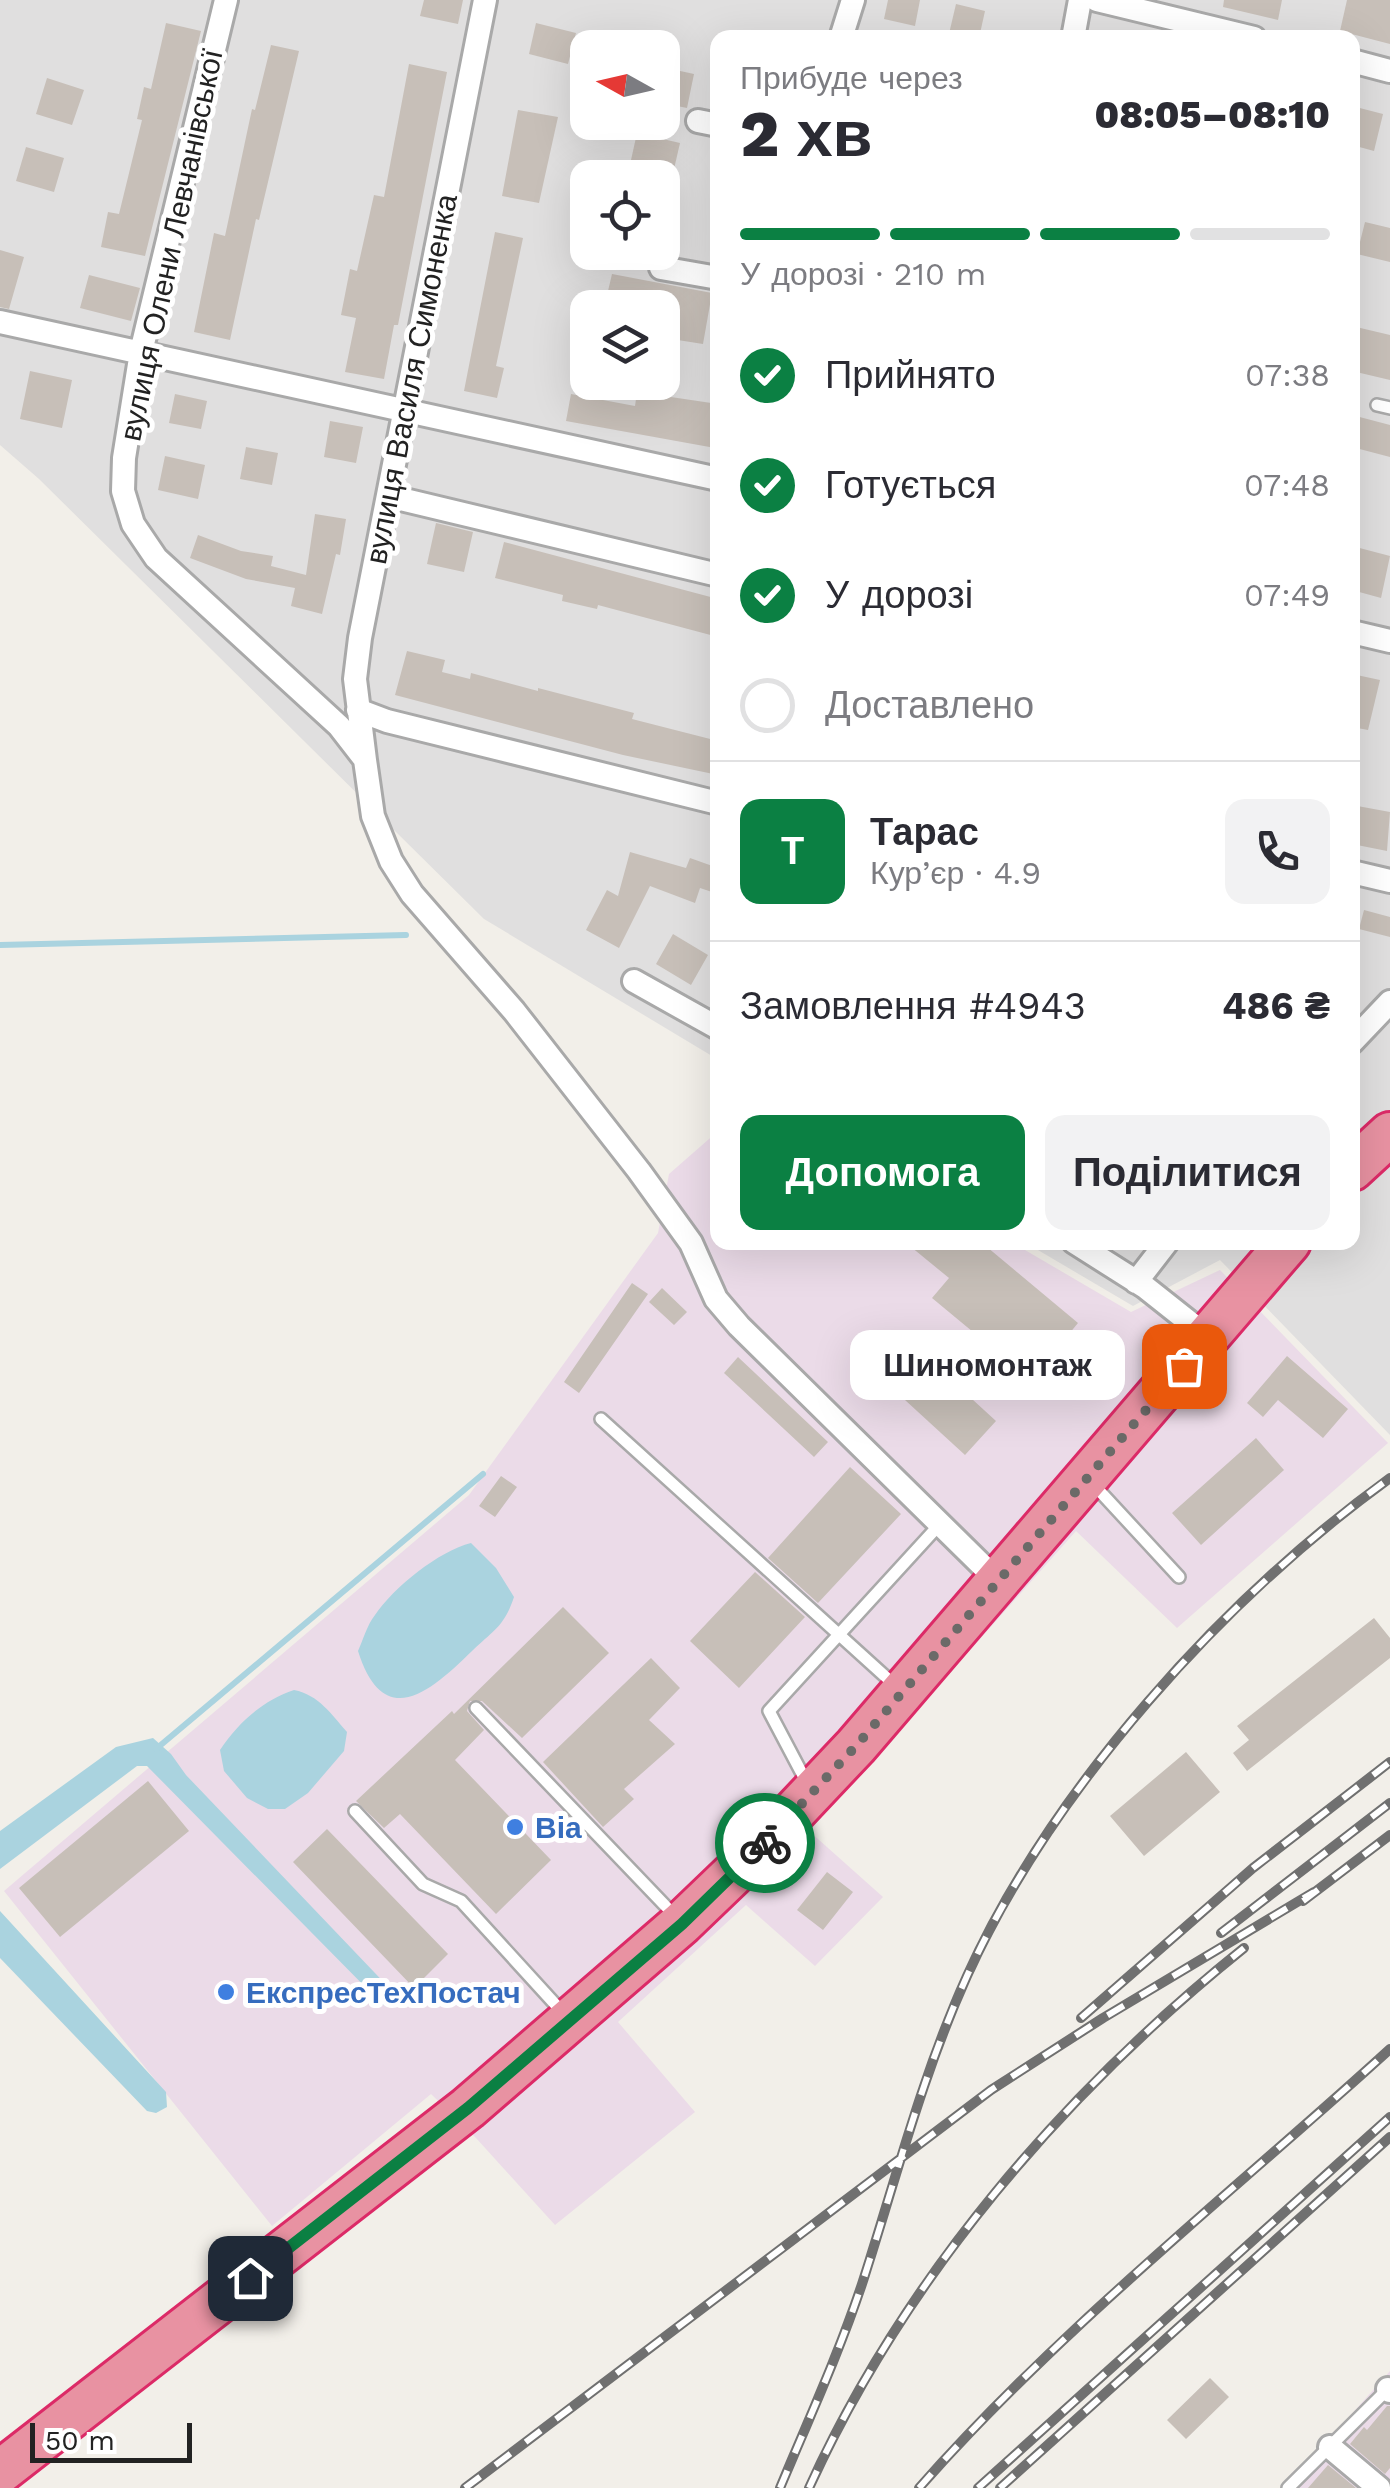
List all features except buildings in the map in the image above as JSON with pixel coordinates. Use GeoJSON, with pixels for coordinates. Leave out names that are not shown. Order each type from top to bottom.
{"type":"FeatureCollection","features":[{"type":"Feature","properties":{"kind":"highway"},"geometry":{"type":"LineString","coordinates":[[1360,1162],[1390,1134]]}},
{"type":"Feature","properties":{"kind":"highway"},"geometry":{"type":"LineString","coordinates":[[0,2472],[468,2108],[682,1924],[812,1793],[903,1692],[1282,1250]]}},
{"type":"Feature","properties":{"kind":"street","name":"вулиця Олени Левчанівської"},"geometry":{"type":"LineString","coordinates":[[226,0],[142,352],[124,458],[123,491],[132,524],[156,558],[339,726],[364,760]]}},
{"type":"Feature","properties":{"kind":"street","name":"вулиця Василя Симоненка"},"geometry":{"type":"LineString","coordinates":[[485,0],[360,638],[355,679],[373,816],[391,861],[412,894],[514,1011],[639,1171],[691,1243],[716,1299],[999,1582]]}},
{"type":"Feature","properties":{"kind":"street"},"geometry":{"type":"LineString","coordinates":[[843,30],[853,0]]}},
{"type":"Feature","properties":{"kind":"street"},"geometry":{"type":"LineString","coordinates":[[1074,30],[1080,0]]}},
{"type":"Feature","properties":{"kind":"street"},"geometry":{"type":"LineString","coordinates":[[1097,0],[1221,30]]}},
{"type":"Feature","properties":{"kind":"street"},"geometry":{"type":"LineString","coordinates":[[1360,63],[1390,70]]}},
{"type":"Feature","properties":{"kind":"street"},"geometry":{"type":"LineString","coordinates":[[672,270],[710,277]]}},
{"type":"Feature","properties":{"kind":"street"},"geometry":{"type":"LineString","coordinates":[[0,322],[710,478]]}},
{"type":"Feature","properties":{"kind":"street"},"geometry":{"type":"LineString","coordinates":[[388,496],[710,573]]}},
{"type":"Feature","properties":{"kind":"street"},"geometry":{"type":"LineString","coordinates":[[1360,634],[1390,641]]}},
{"type":"Feature","properties":{"kind":"street"},"geometry":{"type":"LineString","coordinates":[[358,710],[387,721],[710,800]]}},
{"type":"Feature","properties":{"kind":"street"},"geometry":{"type":"LineString","coordinates":[[1360,874],[1390,881]]}},
{"type":"Feature","properties":{"kind":"street"},"geometry":{"type":"LineString","coordinates":[[634,981],[710,1024]]}},
{"type":"Feature","properties":{"kind":"street"},"geometry":{"type":"LineString","coordinates":[[1360,1034],[1390,1002]]}},
{"type":"Feature","properties":{"kind":"street"},"geometry":{"type":"LineString","coordinates":[[1086,1250],[1208,1337]]}},
{"type":"Feature","properties":{"kind":"street"},"geometry":{"type":"LineString","coordinates":[[1136,1282],[1161,1250]]}},
{"type":"Feature","properties":{"kind":"street"},"geometry":{"type":"LineString","coordinates":[[1330,2446],[1379,2488]]}},
{"type":"Feature","properties":{"kind":"lane"},"geometry":{"type":"LineString","coordinates":[[600,1420],[903,1692]]}},
{"type":"Feature","properties":{"kind":"lane"},"geometry":{"type":"LineString","coordinates":[[1088,1478],[1179,1577]]}},
{"type":"Feature","properties":{"kind":"lane"},"geometry":{"type":"LineString","coordinates":[[812,1793],[768,1711],[940,1524]]}},
{"type":"Feature","properties":{"kind":"lane"},"geometry":{"type":"LineString","coordinates":[[476,1708],[682,1924]]}},
{"type":"Feature","properties":{"kind":"lane"},"geometry":{"type":"LineString","coordinates":[[355,1810],[423,1884],[461,1901],[570,2021]]}},
{"type":"Feature","properties":{"kind":"lane"},"geometry":{"type":"LineString","coordinates":[[1288,2488],[1389,2389]]}},
{"type":"Feature","properties":{"kind":"shaded area"},"geometry":{"type":"Polygon","coordinates":[[[0,0],[1390,0],[1390,1435],[1220,1260],[1133,1306],[1038,1250],[1360,1250],[1360,30],[710,30],[710,1055],[484,919],[0,445],[0,0]]]}},
{"type":"Feature","properties":{"kind":"shaded area"},"geometry":{"type":"Polygon","coordinates":[[[710,1138],[710,1250],[1025,1250],[1131,1312],[1220,1270],[1388,1443],[1177,1628],[1076,1531],[809,1831],[883,1897],[815,1966],[746,1905],[618,2022],[695,2112],[555,2225],[431,2094],[272,2226],[4,1891],[469,1495],[658,1233],[669,1174],[710,1138]]]}},
{"type":"Feature","properties":{"kind":"shaded area"},"geometry":{"type":"Polygon","coordinates":[[[1390,2371],[1390,2488],[1286,2488],[1390,2371]]]}},
{"type":"Feature","properties":{"kind":"water"},"geometry":{"type":"Polygon","coordinates":[[[471,1543],[496,1568],[514,1597],[506,1615],[456,1666],[425,1690],[395,1698],[381,1691],[358,1651],[372,1619],[418,1571],[471,1543]]]}},
{"type":"Feature","properties":{"kind":"water"},"geometry":{"type":"Polygon","coordinates":[[[294,1690],[318,1701],[347,1732],[344,1751],[308,1793],[285,1809],[268,1809],[247,1798],[224,1771],[220,1750],[252,1714],[294,1690]]]}},
{"type":"Feature","properties":{"kind":"water"},"geometry":{"type":"Polygon","coordinates":[[[153,1738],[395,1994],[396,2000],[390,2006],[383,2005],[147,1766],[137,1766],[0,1869],[0,1831],[116,1747],[153,1738]]]}},
{"type":"Feature","properties":{"kind":"water"},"geometry":{"type":"Polygon","coordinates":[[[0,1911],[166,2092],[167,2107],[156,2113],[147,2111],[0,1958],[0,1911]]]}},
{"type":"Feature","properties":{"kind":"waterway"},"geometry":{"type":"LineString","coordinates":[[0,945],[406,935]]}},
{"type":"Feature","properties":{"kind":"waterway"},"geometry":{"type":"LineString","coordinates":[[156,1749],[483,1474]]}},
{"type":"Feature","properties":{"kind":"railway"},"geometry":{"type":"LineString","coordinates":[[780,2488],[853,2310],[936,2052],[967,1976],[1003,1905],[1046,1835],[1095,1767],[1205,1639],[1327,1526],[1390,1478]]}},
{"type":"Feature","properties":{"kind":"railway"},"geometry":{"type":"LineString","coordinates":[[1081,2018],[1253,1868],[1390,1762]]}},
{"type":"Feature","properties":{"kind":"railway"},"geometry":{"type":"LineString","coordinates":[[1221,1933],[1390,1803]]}},
{"type":"Feature","properties":{"kind":"railway"},"geometry":{"type":"LineString","coordinates":[[1303,1901],[1390,1835]]}},
{"type":"Feature","properties":{"kind":"railway"},"geometry":{"type":"LineString","coordinates":[[465,2488],[991,2090],[1314,1892]]}},
{"type":"Feature","properties":{"kind":"railway"},"geometry":{"type":"LineString","coordinates":[[809,2488],[892,2335],[941,2262],[995,2193],[1114,2063],[1244,1948]]}},
{"type":"Feature","properties":{"kind":"railway"},"geometry":{"type":"LineString","coordinates":[[919,2488],[1089,2316],[1390,2049]]}},
{"type":"Feature","properties":{"kind":"railway"},"geometry":{"type":"LineString","coordinates":[[978,2488],[1390,2117]]}},
{"type":"Feature","properties":{"kind":"railway"},"geometry":{"type":"LineString","coordinates":[[1000,2488],[1390,2137]]}},
{"type":"Feature","properties":{"kind":"way so far"},"geometry":{"type":"LineString","coordinates":[[765,1843],[856,1746],[1184,1366]]}},
{"type":"Feature","properties":{"kind":"place","name":"Шиномонтаж"},"geometry":{"type":"Point","coordinates":[1184,1366]}},
{"type":"Feature","properties":{"kind":"place","name":"Віа"},"geometry":{"type":"Point","coordinates":[515,1827]}},
{"type":"Feature","properties":{"kind":"place","name":"ЕкспресТехПостач"},"geometry":{"type":"Point","coordinates":[226,1992]}},
{"type":"Feature","properties":{"kind":"route"},"geometry":{"type":"LineString","coordinates":[[250,2278],[468,2108],[682,1924],[765,1843]]}}]}
